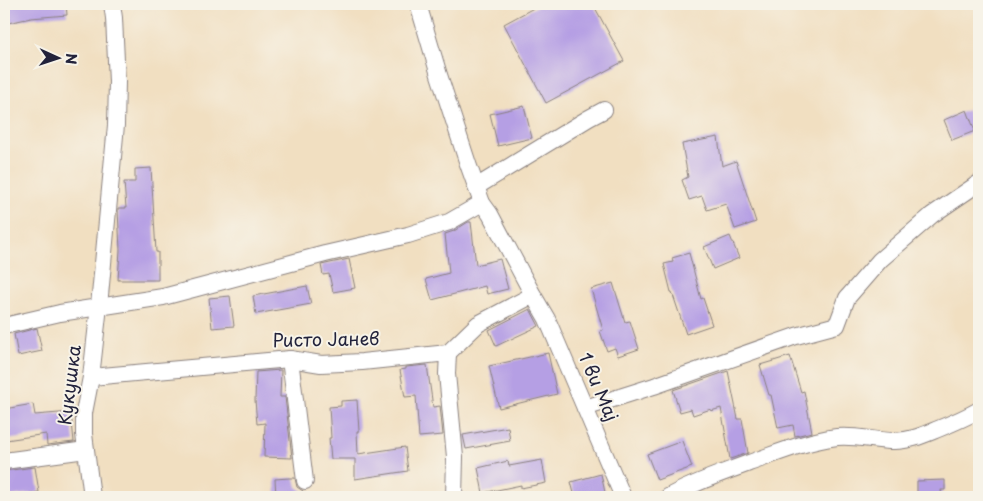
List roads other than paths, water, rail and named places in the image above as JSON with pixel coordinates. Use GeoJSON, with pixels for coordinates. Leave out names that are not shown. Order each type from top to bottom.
{"type":"FeatureCollection","features":[{"type":"Feature","properties":{"kind":"street","name":"Кукушка"},"geometry":{"type":"LineString","coordinates":[[92,497],[84,434],[84,412],[91,377],[99,306],[116,125],[117,66],[112,4]]}},
{"type":"Feature","properties":{"kind":"street","name":"1 ви Мај"},"geometry":{"type":"LineString","coordinates":[[418,4],[445,94],[479,195],[547,319],[623,497]]}},
{"type":"Feature","properties":{"kind":"street"},"geometry":{"type":"LineString","coordinates":[[4,326],[60,313],[163,297],[325,254],[408,235],[449,222],[479,195],[588,118],[604,110]]}},
{"type":"Feature","properties":{"kind":"street"},"geometry":{"type":"LineString","coordinates":[[585,408],[796,336],[837,325],[847,298],[880,260],[932,215],[979,183]]}},
{"type":"Feature","properties":{"kind":"street"},"geometry":{"type":"LineString","coordinates":[[454,497],[454,457],[447,374],[448,353],[478,324],[533,296]]}},
{"type":"Feature","properties":{"kind":"street","name":"Ристо Јанев"},"geometry":{"type":"LineString","coordinates":[[91,377],[290,359],[321,364],[362,362],[448,353]]}},
{"type":"Feature","properties":{"kind":"street"},"geometry":{"type":"LineString","coordinates":[[290,359],[305,481]]}},
{"type":"Feature","properties":{"kind":"street"},"geometry":{"type":"LineString","coordinates":[[668,497],[728,471],[799,445],[838,437],[859,437],[878,440],[916,438],[962,420],[979,410]]}},
{"type":"Feature","properties":{"kind":"street"},"geometry":{"type":"LineString","coordinates":[[4,461],[86,450]]}}]}
